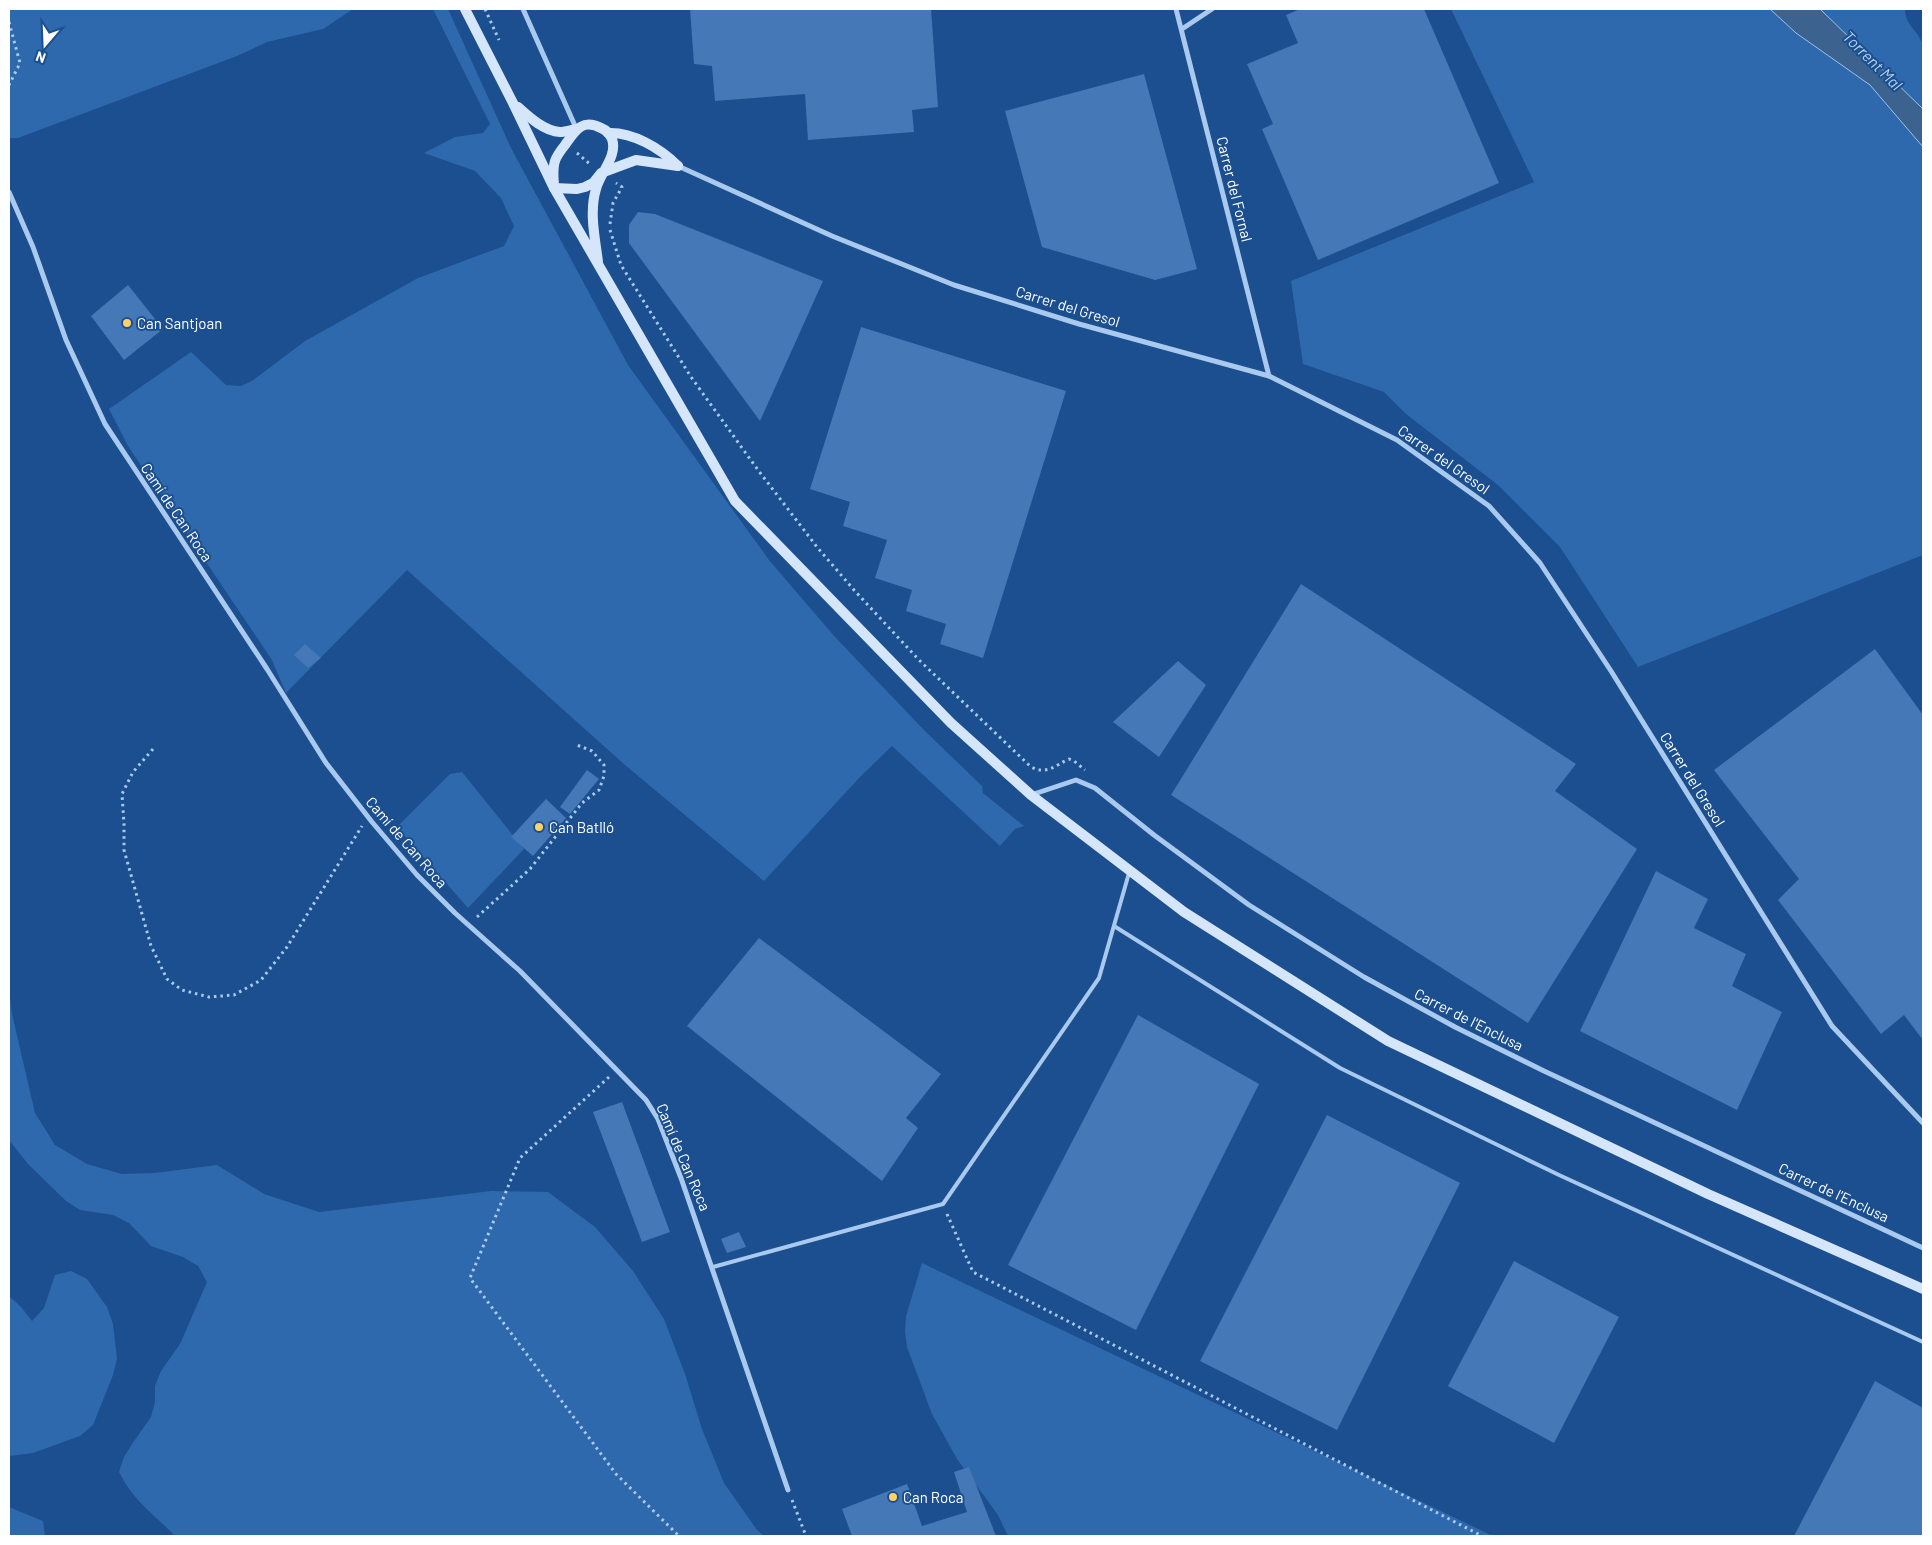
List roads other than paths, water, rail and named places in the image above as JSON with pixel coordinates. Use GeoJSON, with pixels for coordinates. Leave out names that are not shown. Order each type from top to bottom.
{"type":"FeatureCollection","features":[{"type":"Feature","properties":{"kind":"street"},"geometry":{"type":"LineString","coordinates":[[465,9],[554,188],[735,501],[951,723],[1031,795],[1184,912],[1388,1041],[1708,1194],[1920,1289]]}},
{"type":"Feature","properties":{"kind":"street"},"geometry":{"type":"LineString","coordinates":[[523,9],[576,129]]}},
{"type":"Feature","properties":{"kind":"street","name":"Carrer del Fornal"},"geometry":{"type":"LineString","coordinates":[[1176,9],[1269,376]]}},
{"type":"Feature","properties":{"kind":"street"},"geometry":{"type":"LineString","coordinates":[[1182,29],[1212,9]]}},
{"type":"Feature","properties":{"kind":"street"},"geometry":{"type":"LineString","coordinates":[[513,103],[529,117],[550,129],[560,132],[586,125],[596,125],[608,133],[611,138],[611,158],[592,183],[577,189],[554,188]]}},
{"type":"Feature","properties":{"kind":"street"},"geometry":{"type":"LineString","coordinates":[[554,188],[554,164],[576,129]]}},
{"type":"Feature","properties":{"kind":"street"},"geometry":{"type":"LineString","coordinates":[[608,133],[620,132],[650,145],[665,153],[678,166]]}},
{"type":"Feature","properties":{"kind":"street"},"geometry":{"type":"LineString","coordinates":[[601,173],[636,160],[678,166]]}},
{"type":"Feature","properties":{"kind":"street","name":"Carrer del Gresol"},"geometry":{"type":"LineString","coordinates":[[678,166],[832,236],[954,285],[1079,324],[1269,376],[1397,440],[1489,506],[1540,563],[1611,671],[1832,1026],[1923,1123]]}},
{"type":"Feature","properties":{"kind":"street"},"geometry":{"type":"LineString","coordinates":[[599,268],[593,202],[601,173]]}},
{"type":"Feature","properties":{"kind":"street","name":"Camí de Can Roca"},"geometry":{"type":"LineString","coordinates":[[9,192],[33,247],[66,340],[105,424],[267,669],[326,763],[372,822],[417,875],[520,971],[646,1100],[658,1119],[713,1267],[788,1490]]}},
{"type":"Feature","properties":{"kind":"street","name":"Carrer de l'Enclusa"},"geometry":{"type":"LineString","coordinates":[[1031,795],[1076,780],[1095,788],[1154,836],[1249,905],[1364,977],[1455,1027],[1544,1072],[1923,1248]]}},
{"type":"Feature","properties":{"kind":"lane"},"geometry":{"type":"LineString","coordinates":[[713,1267],[943,1204],[1099,978],[1130,870]]}},
{"type":"Feature","properties":{"kind":"lane"},"geometry":{"type":"LineString","coordinates":[[1114,926],[1340,1068],[1559,1175],[1923,1342]]}},
{"type":"Feature","properties":{"kind":"place","name":"Can Santjoan"},"geometry":{"type":"Point","coordinates":[127,323]}},
{"type":"Feature","properties":{"kind":"place","name":"Can Batlló"},"geometry":{"type":"Point","coordinates":[539,827]}},
{"type":"Feature","properties":{"kind":"place","name":"Can Roca"},"geometry":{"type":"Point","coordinates":[893,1497]}},
{"type":"Feature","properties":{"kind":"water label","name":"Torrent Mal"},"geometry":{"type":"Point","coordinates":[1873,60]}}]}
